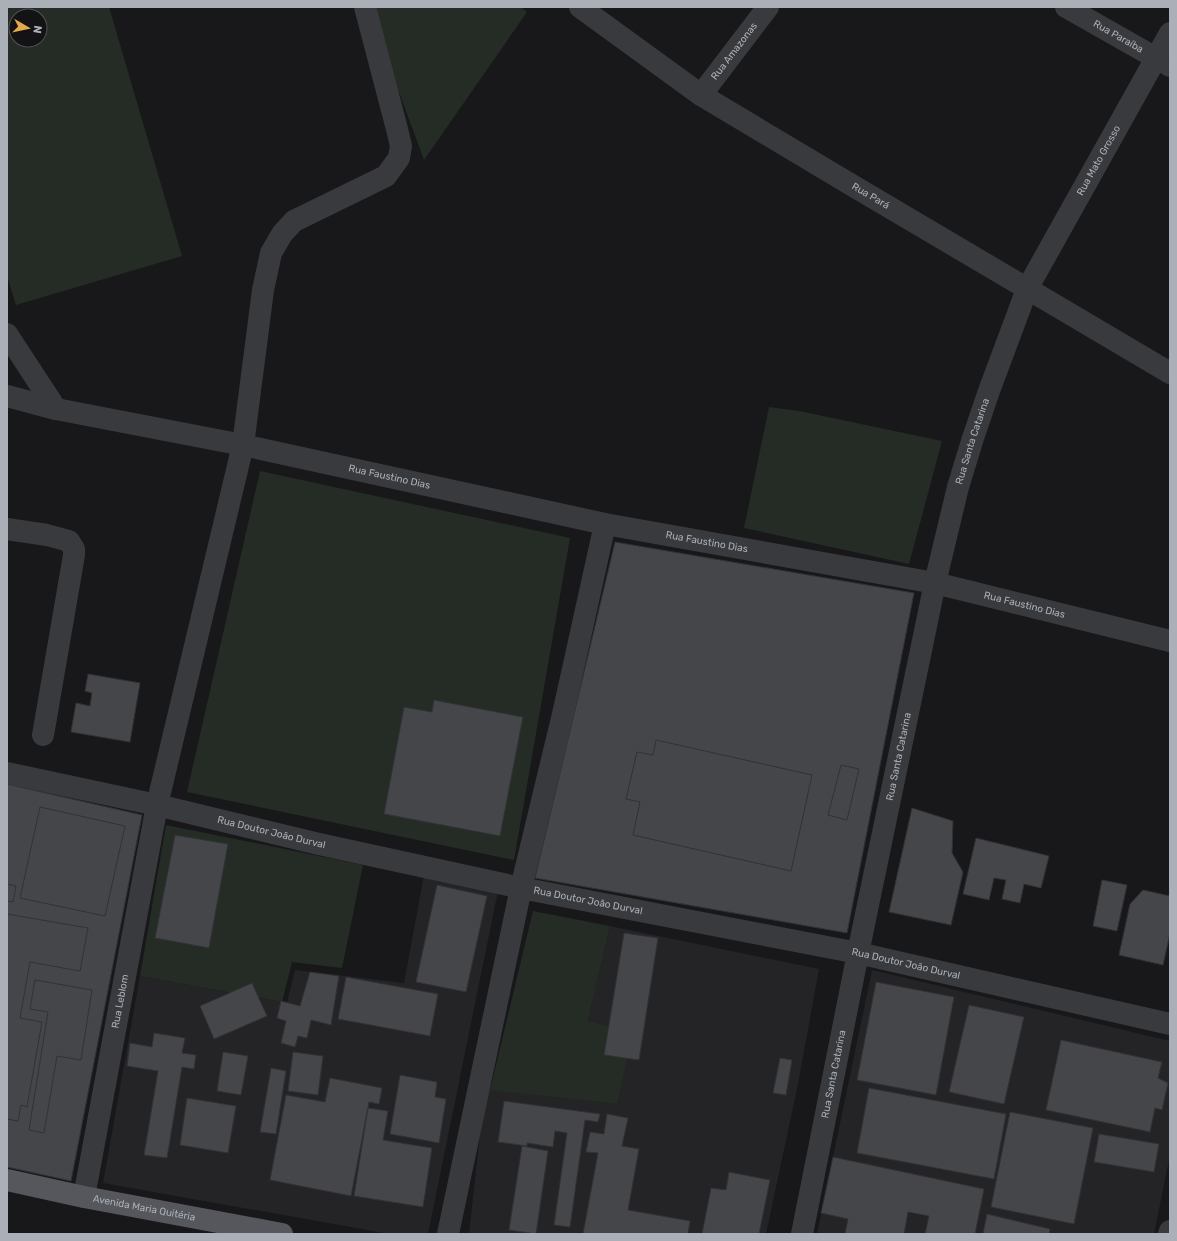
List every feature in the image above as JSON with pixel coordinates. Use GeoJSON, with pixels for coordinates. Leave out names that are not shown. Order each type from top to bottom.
{"type":"FeatureCollection","features":[{"type":"Feature","properties":{"kind":"main road","name":"Avenida Maria Quitéria"},"geometry":{"type":"LineString","coordinates":[[7,1180],[84,1197],[282,1234]]}},
{"type":"Feature","properties":{"kind":"street","name":"Rua Leblom"},"geometry":{"type":"LineString","coordinates":[[84,1197],[157,805],[243,444],[263,290],[271,253],[282,234],[294,221],[386,176],[399,158],[401,146],[400,140],[365,7]]}},
{"type":"Feature","properties":{"kind":"street","name":"Rua Pará"},"geometry":{"type":"LineString","coordinates":[[580,7],[701,95],[1170,372]]}},
{"type":"Feature","properties":{"kind":"street","name":"Rua Amazonas"},"geometry":{"type":"LineString","coordinates":[[701,95],[768,7]]}},
{"type":"Feature","properties":{"kind":"street","name":"Rua Paraíba"},"geometry":{"type":"LineString","coordinates":[[1066,7],[1163,62]]}},
{"type":"Feature","properties":{"kind":"street","name":"Rua Mato Grosso"},"geometry":{"type":"LineString","coordinates":[[1027,288],[1163,62],[1170,33]]}},
{"type":"Feature","properties":{"kind":"street","name":"Rua Santa Catarina"},"geometry":{"type":"LineString","coordinates":[[802,1234],[858,953],[935,584],[958,487],[989,390],[1027,288]]}},
{"type":"Feature","properties":{"kind":"street"},"geometry":{"type":"LineString","coordinates":[[7,334],[56,409]]}},
{"type":"Feature","properties":{"kind":"street","name":"Rua Faustino Dias"},"geometry":{"type":"LineString","coordinates":[[7,396],[56,409],[243,444],[605,524],[935,584],[1170,641]]}},
{"type":"Feature","properties":{"kind":"street"},"geometry":{"type":"LineString","coordinates":[[448,1234],[521,888],[563,714],[605,524]]}},
{"type":"Feature","properties":{"kind":"street"},"geometry":{"type":"LineString","coordinates":[[7,529],[47,535],[69,541],[74,549],[43,735]]}},
{"type":"Feature","properties":{"kind":"street","name":"Rua Doutor João Durval"},"geometry":{"type":"LineString","coordinates":[[7,773],[157,805],[319,844],[521,888],[858,953],[1170,1024]]}},
{"type":"Feature","properties":{"kind":"shaded area"},"geometry":{"type":"Polygon","coordinates":[[[7,7],[109,7],[182,256],[16,305],[7,276],[7,7]]]}},
{"type":"Feature","properties":{"kind":"shaded area"},"geometry":{"type":"Polygon","coordinates":[[[377,7],[521,7],[527,12],[424,160],[371,16],[377,7]]]}},
{"type":"Feature","properties":{"kind":"shaded area"},"geometry":{"type":"Polygon","coordinates":[[[769,407],[799,411],[942,441],[909,564],[744,528],[769,407]]]}},
{"type":"Feature","properties":{"kind":"shaded area"},"geometry":{"type":"Polygon","coordinates":[[[260,471],[570,538],[514,860],[187,792],[260,471]]]}},
{"type":"Feature","properties":{"kind":"shaded area"},"geometry":{"type":"Polygon","coordinates":[[[166,825],[363,865],[342,968],[292,962],[282,1002],[140,976],[166,825]]]}},
{"type":"Feature","properties":{"kind":"shaded area"},"geometry":{"type":"Polygon","coordinates":[[[424,875],[498,891],[428,1234],[390,1234],[103,1183],[140,976],[287,1003],[295,970],[404,983],[424,875]]]}},
{"type":"Feature","properties":{"kind":"shaded area"},"geometry":{"type":"Polygon","coordinates":[[[533,911],[610,926],[588,1021],[633,1033],[617,1104],[490,1090],[533,911]]]}},
{"type":"Feature","properties":{"kind":"shaded area"},"geometry":{"type":"Polygon","coordinates":[[[610,926],[819,969],[798,1084],[766,1234],[469,1234],[485,1089],[617,1104],[588,1021],[610,926]]]}},
{"type":"Feature","properties":{"kind":"shaded area"},"geometry":{"type":"Polygon","coordinates":[[[872,970],[1170,1041],[1170,1155],[1154,1234],[817,1234],[872,970]]]}},
{"type":"Feature","properties":{"kind":"building"},"geometry":{"type":"Polygon","coordinates":[[[615,542],[914,593],[847,933],[535,878],[615,542]]]}},
{"type":"Feature","properties":{"kind":"building"},"geometry":{"type":"Polygon","coordinates":[[[88,674],[140,683],[130,742],[71,732],[76,703],[90,706],[92,693],[85,691],[88,674]]]}},
{"type":"Feature","properties":{"kind":"building"},"geometry":{"type":"Polygon","coordinates":[[[434,700],[523,717],[500,836],[384,814],[404,707],[432,712],[434,700]]]}},
{"type":"Feature","properties":{"kind":"building"},"geometry":{"type":"Polygon","coordinates":[[[656,740],[812,775],[791,871],[633,835],[640,802],[626,799],[637,752],[653,755],[656,740]]]}},
{"type":"Feature","properties":{"kind":"building"},"geometry":{"type":"Polygon","coordinates":[[[841,765],[859,769],[847,820],[828,815],[841,765]]]}},
{"type":"Feature","properties":{"kind":"building"},"geometry":{"type":"Polygon","coordinates":[[[7,784],[142,815],[71,1181],[7,1167],[7,784]]]}},
{"type":"Feature","properties":{"kind":"building"},"geometry":{"type":"Polygon","coordinates":[[[40,807],[125,826],[105,916],[20,898],[40,807]]]}},
{"type":"Feature","properties":{"kind":"building"},"geometry":{"type":"Polygon","coordinates":[[[912,808],[953,821],[952,853],[963,872],[951,925],[889,912],[912,808]]]}},
{"type":"Feature","properties":{"kind":"building"},"geometry":{"type":"Polygon","coordinates":[[[175,835],[228,844],[209,948],[155,938],[175,835]]]}},
{"type":"Feature","properties":{"kind":"building"},"geometry":{"type":"Polygon","coordinates":[[[976,838],[1049,856],[1041,888],[1024,884],[1020,903],[1002,899],[1006,880],[994,878],[989,900],[963,894],[976,838]]]}},
{"type":"Feature","properties":{"kind":"building"},"geometry":{"type":"Polygon","coordinates":[[[1102,880],[1127,885],[1117,931],[1093,926],[1102,880]]]}},
{"type":"Feature","properties":{"kind":"building"},"geometry":{"type":"Polygon","coordinates":[[[7,884],[16,886],[13,902],[7,901],[7,884]]]}},
{"type":"Feature","properties":{"kind":"building"},"geometry":{"type":"Polygon","coordinates":[[[437,885],[487,896],[466,992],[416,982],[437,885]]]}},
{"type":"Feature","properties":{"kind":"building"},"geometry":{"type":"Polygon","coordinates":[[[1143,890],[1170,896],[1170,933],[1163,965],[1119,955],[1130,904],[1143,890]]]}},
{"type":"Feature","properties":{"kind":"building"},"geometry":{"type":"Polygon","coordinates":[[[7,914],[88,928],[80,971],[30,962],[20,1018],[42,1022],[27,1107],[21,1105],[18,1121],[7,1119],[7,914]]]}},
{"type":"Feature","properties":{"kind":"building"},"geometry":{"type":"Polygon","coordinates":[[[624,933],[658,938],[639,1060],[604,1055],[624,933]]]}},
{"type":"Feature","properties":{"kind":"building"},"geometry":{"type":"Polygon","coordinates":[[[310,972],[339,976],[331,1025],[311,1020],[307,1038],[298,1036],[295,1047],[281,1043],[286,1021],[277,1018],[281,1001],[300,1006],[310,972]]]}},
{"type":"Feature","properties":{"kind":"building"},"geometry":{"type":"Polygon","coordinates":[[[346,977],[438,994],[430,1036],[338,1019],[346,977]]]}},
{"type":"Feature","properties":{"kind":"building"},"geometry":{"type":"Polygon","coordinates":[[[35,980],[92,990],[81,1060],[57,1056],[44,1133],[29,1130],[48,1012],[30,1009],[35,980]]]}},
{"type":"Feature","properties":{"kind":"building"},"geometry":{"type":"Polygon","coordinates":[[[876,982],[954,997],[936,1095],[857,1080],[876,982]]]}},
{"type":"Feature","properties":{"kind":"building"},"geometry":{"type":"Polygon","coordinates":[[[252,983],[267,1016],[214,1039],[200,1006],[252,983]]]}},
{"type":"Feature","properties":{"kind":"building"},"geometry":{"type":"Polygon","coordinates":[[[969,1005],[1024,1017],[1004,1104],[949,1092],[969,1005]]]}},
{"type":"Feature","properties":{"kind":"building"},"geometry":{"type":"Polygon","coordinates":[[[154,1033],[185,1038],[182,1053],[196,1055],[194,1069],[182,1067],[167,1158],[144,1155],[158,1071],[127,1066],[130,1043],[152,1047],[154,1033]]]}},
{"type":"Feature","properties":{"kind":"building"},"geometry":{"type":"Polygon","coordinates":[[[1061,1040],[1162,1062],[1158,1078],[1168,1083],[1162,1110],[1155,1108],[1150,1132],[1046,1110],[1061,1040]]]}},
{"type":"Feature","properties":{"kind":"building"},"geometry":{"type":"Polygon","coordinates":[[[223,1052],[248,1056],[241,1095],[217,1091],[223,1052]]]}},
{"type":"Feature","properties":{"kind":"building"},"geometry":{"type":"Polygon","coordinates":[[[293,1052],[323,1056],[318,1095],[288,1091],[293,1052]]]}},
{"type":"Feature","properties":{"kind":"building"},"geometry":{"type":"Polygon","coordinates":[[[780,1058],[792,1060],[786,1095],[773,1093],[780,1058]]]}},
{"type":"Feature","properties":{"kind":"building"},"geometry":{"type":"Polygon","coordinates":[[[271,1068],[286,1071],[276,1134],[260,1132],[271,1068]]]}},
{"type":"Feature","properties":{"kind":"building"},"geometry":{"type":"Polygon","coordinates":[[[400,1075],[437,1082],[435,1097],[446,1099],[439,1143],[390,1134],[400,1075]]]}},
{"type":"Feature","properties":{"kind":"building"},"geometry":{"type":"Polygon","coordinates":[[[330,1078],[382,1088],[379,1104],[369,1102],[351,1196],[270,1180],[286,1095],[325,1102],[330,1078]]]}},
{"type":"Feature","properties":{"kind":"building"},"geometry":{"type":"Polygon","coordinates":[[[869,1088],[1006,1114],[994,1179],[857,1153],[869,1088]]]}},
{"type":"Feature","properties":{"kind":"building"},"geometry":{"type":"Polygon","coordinates":[[[187,1098],[236,1106],[228,1153],[180,1145],[187,1098]]]}},
{"type":"Feature","properties":{"kind":"building"},"geometry":{"type":"Polygon","coordinates":[[[504,1101],[600,1114],[598,1122],[585,1120],[570,1227],[554,1225],[567,1133],[555,1131],[553,1147],[527,1143],[527,1146],[498,1142],[504,1101]]]}},
{"type":"Feature","properties":{"kind":"building"},"geometry":{"type":"Polygon","coordinates":[[[368,1108],[388,1111],[383,1140],[432,1148],[423,1207],[354,1196],[368,1108]]]}},
{"type":"Feature","properties":{"kind":"building"},"geometry":{"type":"Polygon","coordinates":[[[1010,1112],[1093,1128],[1074,1224],[991,1207],[1010,1112]]]}},
{"type":"Feature","properties":{"kind":"building"},"geometry":{"type":"Polygon","coordinates":[[[607,1114],[628,1118],[622,1146],[639,1149],[628,1210],[690,1221],[688,1234],[583,1234],[598,1153],[586,1152],[590,1132],[604,1134],[607,1114]]]}},
{"type":"Feature","properties":{"kind":"building"},"geometry":{"type":"Polygon","coordinates":[[[1099,1134],[1159,1144],[1154,1172],[1094,1162],[1099,1134]]]}},
{"type":"Feature","properties":{"kind":"building"},"geometry":{"type":"Polygon","coordinates":[[[522,1146],[548,1151],[536,1234],[509,1230],[522,1146]]]}},
{"type":"Feature","properties":{"kind":"building"},"geometry":{"type":"Polygon","coordinates":[[[833,1157],[984,1189],[975,1234],[925,1234],[929,1216],[908,1212],[904,1234],[845,1234],[848,1219],[821,1213],[833,1157]]]}},
{"type":"Feature","properties":{"kind":"building"},"geometry":{"type":"Polygon","coordinates":[[[729,1172],[770,1180],[759,1234],[702,1234],[711,1188],[726,1190],[729,1172]]]}},
{"type":"Feature","properties":{"kind":"building"},"geometry":{"type":"Polygon","coordinates":[[[987,1214],[1050,1229],[1049,1234],[983,1234],[987,1214]]]}}]}
